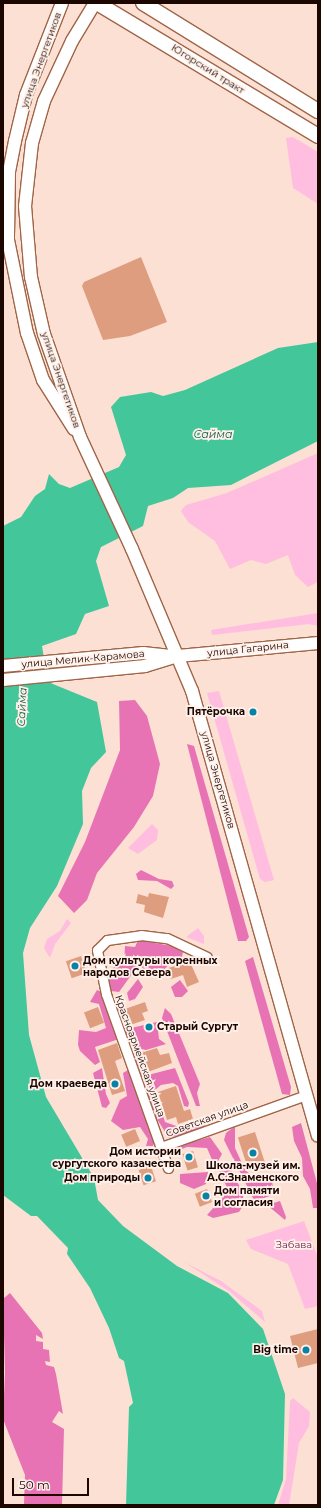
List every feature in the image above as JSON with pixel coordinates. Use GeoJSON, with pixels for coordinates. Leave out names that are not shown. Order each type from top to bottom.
{"type":"FeatureCollection","features":[{"type":"Feature","properties":{"kind":"main road","name":"улица Энергетиков"},"geometry":{"type":"LineString","coordinates":[[62,3],[26,95],[14,141],[8,186],[8,240],[27,333],[43,380],[83,442]]}},
{"type":"Feature","properties":{"kind":"main road","name":"улица Энергетиков"},"geometry":{"type":"LineString","coordinates":[[96,3],[72,41],[44,101],[32,143],[25,206],[31,277],[44,334],[83,442],[132,549],[178,656],[194,698],[318,1136]]}},
{"type":"Feature","properties":{"kind":"main road","name":"Югорский тракт"},"geometry":{"type":"LineString","coordinates":[[96,3],[318,136]]}},
{"type":"Feature","properties":{"kind":"main road"},"geometry":{"type":"LineString","coordinates":[[142,3],[318,111]]}},
{"type":"Feature","properties":{"kind":"main road","name":"улица Гагарина"},"geometry":{"type":"LineString","coordinates":[[178,656],[318,643]]}},
{"type":"Feature","properties":{"kind":"main road","name":"улица Мелик-Карамова"},"geometry":{"type":"LineString","coordinates":[[3,666],[143,653],[178,656]]}},
{"type":"Feature","properties":{"kind":"main road","name":"улица Мелик-Карамова"},"geometry":{"type":"LineString","coordinates":[[3,680],[145,666],[178,656]]}},
{"type":"Feature","properties":{"kind":"street","name":"Красноармейская улица"},"geometry":{"type":"LineString","coordinates":[[168,1168],[106,994],[97,950],[107,940],[141,935],[167,938],[207,957]]}},
{"type":"Feature","properties":{"kind":"street","name":"Советская улица"},"geometry":{"type":"LineString","coordinates":[[161,1147],[306,1095]]}},
{"type":"Feature","properties":{"kind":"green space"},"geometry":{"type":"Polygon","coordinates":[[[293,137],[318,152],[318,204],[293,188],[286,138],[293,137]]]}},
{"type":"Feature","properties":{"kind":"green space"},"geometry":{"type":"Polygon","coordinates":[[[318,453],[318,582],[308,587],[295,575],[288,555],[266,564],[251,560],[230,569],[215,541],[188,522],[181,511],[186,505],[227,493],[318,453]]]}},
{"type":"Feature","properties":{"kind":"green space"},"geometry":{"type":"Polygon","coordinates":[[[318,613],[318,626],[309,624],[212,635],[211,630],[318,613]]]}},
{"type":"Feature","properties":{"kind":"green space"},"geometry":{"type":"Polygon","coordinates":[[[219,691],[274,880],[265,882],[260,879],[207,693],[219,691]]]}},
{"type":"Feature","properties":{"kind":"green space"},"geometry":{"type":"Polygon","coordinates":[[[152,824],[158,830],[157,840],[138,854],[128,848],[152,824]]]}},
{"type":"Feature","properties":{"kind":"green space"},"geometry":{"type":"Polygon","coordinates":[[[67,919],[71,923],[55,944],[50,958],[44,948],[47,939],[60,931],[67,919]]]}},
{"type":"Feature","properties":{"kind":"green space"},"geometry":{"type":"Polygon","coordinates":[[[198,928],[204,936],[204,944],[186,937],[198,928]]]}},
{"type":"Feature","properties":{"kind":"green space","name":"Забава"},"geometry":{"type":"Polygon","coordinates":[[[304,1221],[318,1258],[318,1306],[305,1309],[288,1264],[251,1249],[246,1240],[304,1221]]]}},
{"type":"Feature","properties":{"kind":"green space"},"geometry":{"type":"Polygon","coordinates":[[[184,1262],[221,1281],[262,1311],[265,1322],[229,1291],[184,1262]]]}},
{"type":"Feature","properties":{"kind":"green space"},"geometry":{"type":"Polygon","coordinates":[[[293,1398],[310,1412],[309,1426],[299,1443],[289,1505],[278,1505],[286,1479],[290,1401],[293,1398]]]}},
{"type":"Feature","properties":{"kind":"shaded area"},"geometry":{"type":"Polygon","coordinates":[[[135,700],[147,716],[160,764],[153,796],[134,827],[97,873],[87,900],[74,913],[58,896],[85,842],[120,750],[119,701],[135,700]]]}},
{"type":"Feature","properties":{"kind":"shaded area"},"geometry":{"type":"Polygon","coordinates":[[[187,744],[194,746],[249,937],[246,941],[238,941],[187,744]]]}},
{"type":"Feature","properties":{"kind":"shaded area"},"geometry":{"type":"Polygon","coordinates":[[[141,870],[159,879],[172,881],[174,886],[171,889],[157,881],[138,880],[136,874],[141,870]]]}},
{"type":"Feature","properties":{"kind":"shaded area"},"geometry":{"type":"Polygon","coordinates":[[[138,940],[172,946],[183,952],[182,957],[179,963],[168,965],[160,976],[146,976],[140,963],[119,992],[111,991],[107,976],[115,966],[124,964],[125,946],[135,947],[138,940]]]}},
{"type":"Feature","properties":{"kind":"shaded area"},"geometry":{"type":"Polygon","coordinates":[[[253,957],[291,1087],[290,1095],[282,1094],[245,961],[253,957]]]}},
{"type":"Feature","properties":{"kind":"shaded area"},"geometry":{"type":"Polygon","coordinates":[[[138,979],[143,987],[135,999],[129,1001],[127,993],[138,979]]]}},
{"type":"Feature","properties":{"kind":"shaded area"},"geometry":{"type":"Polygon","coordinates":[[[180,980],[188,991],[182,997],[175,997],[171,987],[180,980]]]}},
{"type":"Feature","properties":{"kind":"shaded area"},"geometry":{"type":"Polygon","coordinates":[[[97,990],[102,992],[119,1039],[95,1047],[100,1062],[95,1065],[80,1051],[78,1045],[79,1030],[96,1032],[106,1028],[99,1004],[90,1002],[97,990]]]}},
{"type":"Feature","properties":{"kind":"shaded area"},"geometry":{"type":"Polygon","coordinates":[[[117,1005],[122,1007],[127,1025],[131,1028],[157,1022],[159,1039],[166,1044],[146,1050],[137,1048],[139,1042],[136,1037],[128,1038],[120,1022],[115,1008],[117,1005]]]}},
{"type":"Feature","properties":{"kind":"shaded area"},"geometry":{"type":"Polygon","coordinates":[[[165,1008],[171,1014],[200,1084],[197,1093],[200,1106],[196,1106],[162,1018],[165,1008]]]}},
{"type":"Feature","properties":{"kind":"shaded area"},"geometry":{"type":"Polygon","coordinates":[[[134,1057],[139,1059],[148,1075],[175,1068],[189,1103],[188,1107],[184,1106],[178,1086],[173,1083],[161,1085],[155,1090],[165,1122],[179,1127],[201,1119],[205,1123],[204,1129],[169,1138],[155,1116],[134,1057]]]}},
{"type":"Feature","properties":{"kind":"shaded area"},"geometry":{"type":"Polygon","coordinates":[[[102,1068],[106,1094],[110,1103],[106,1108],[102,1107],[93,1073],[102,1068]]]}},
{"type":"Feature","properties":{"kind":"shaded area"},"geometry":{"type":"Polygon","coordinates":[[[128,1070],[155,1141],[153,1146],[146,1146],[148,1139],[140,1127],[123,1130],[111,1121],[120,1100],[127,1096],[123,1073],[128,1070]]]}},
{"type":"Feature","properties":{"kind":"shaded area"},"geometry":{"type":"Polygon","coordinates":[[[301,1123],[318,1187],[318,1208],[313,1208],[310,1189],[303,1176],[302,1158],[294,1141],[292,1127],[301,1123]]]}},
{"type":"Feature","properties":{"kind":"shaded area"},"geometry":{"type":"Polygon","coordinates":[[[235,1126],[235,1148],[245,1170],[255,1178],[264,1175],[272,1182],[275,1194],[256,1201],[253,1198],[224,1140],[226,1133],[235,1126]]]}},
{"type":"Feature","properties":{"kind":"shaded area"},"geometry":{"type":"Polygon","coordinates":[[[210,1137],[222,1154],[217,1163],[213,1162],[207,1148],[187,1147],[174,1152],[175,1147],[210,1137]]]}},
{"type":"Feature","properties":{"kind":"shaded area"},"geometry":{"type":"Polygon","coordinates":[[[226,1168],[231,1170],[243,1193],[244,1204],[239,1212],[213,1218],[207,1215],[223,1197],[227,1187],[219,1172],[226,1168]]]}},
{"type":"Feature","properties":{"kind":"shaded area"},"geometry":{"type":"Polygon","coordinates":[[[208,1172],[206,1184],[194,1189],[180,1183],[180,1174],[208,1172]]]}},
{"type":"Feature","properties":{"kind":"shaded area"},"geometry":{"type":"Polygon","coordinates":[[[280,1201],[286,1217],[285,1220],[267,1205],[280,1201]]]}},
{"type":"Feature","properties":{"kind":"shaded area"},"geometry":{"type":"Polygon","coordinates":[[[10,1293],[42,1333],[43,1339],[36,1335],[36,1341],[43,1342],[43,1349],[49,1350],[50,1362],[45,1361],[46,1365],[54,1367],[56,1374],[63,1414],[59,1411],[52,1422],[64,1429],[62,1505],[24,1504],[25,1475],[3,1419],[5,1372],[3,1299],[10,1293]]]}},
{"type":"Feature","properties":{"kind":"water","name":"Сайма"},"geometry":{"type":"Polygon","coordinates":[[[318,342],[318,441],[231,485],[188,488],[173,498],[148,506],[143,526],[101,547],[96,561],[109,606],[85,614],[76,634],[42,646],[48,682],[97,702],[106,752],[91,768],[82,791],[83,824],[57,886],[30,928],[23,953],[29,1035],[46,1097],[94,1178],[98,1200],[123,1226],[177,1266],[228,1293],[263,1329],[285,1394],[283,1480],[274,1505],[126,1505],[129,1407],[133,1403],[124,1361],[119,1358],[109,1328],[90,1288],[67,1254],[68,1248],[37,1216],[31,1216],[3,1195],[3,526],[21,517],[35,496],[45,489],[49,474],[59,484],[70,488],[119,467],[126,455],[111,407],[120,397],[151,392],[163,396],[185,390],[278,348],[318,342]]]}},
{"type":"Feature","properties":{"kind":"building"},"geometry":{"type":"Polygon","coordinates":[[[141,257],[167,322],[130,336],[103,340],[82,286],[84,282],[141,257]]]}},
{"type":"Feature","properties":{"kind":"building"},"geometry":{"type":"Polygon","coordinates":[[[149,893],[169,897],[163,918],[144,912],[145,905],[136,903],[138,894],[148,897],[149,893]]]}},
{"type":"Feature","properties":{"kind":"building","name":"Дом культуры коренных народов Севера"},"geometry":{"type":"Polygon","coordinates":[[[81,956],[87,973],[72,978],[66,961],[81,956]]]}},
{"type":"Feature","properties":{"kind":"building"},"geometry":{"type":"Polygon","coordinates":[[[190,962],[199,982],[187,987],[183,975],[171,979],[168,968],[190,962]]]}},
{"type":"Feature","properties":{"kind":"building"},"geometry":{"type":"Polygon","coordinates":[[[145,1002],[148,1011],[142,1013],[145,1020],[130,1025],[125,1009],[145,1002]]]}},
{"type":"Feature","properties":{"kind":"building"},"geometry":{"type":"Polygon","coordinates":[[[98,1007],[104,1023],[90,1028],[84,1012],[98,1007]]]}},
{"type":"Feature","properties":{"kind":"building"},"geometry":{"type":"Polygon","coordinates":[[[117,1043],[122,1058],[115,1061],[125,1091],[112,1095],[98,1050],[117,1043]]]}},
{"type":"Feature","properties":{"kind":"building"},"geometry":{"type":"Polygon","coordinates":[[[157,1048],[160,1055],[169,1053],[172,1063],[148,1072],[141,1053],[157,1048]]]}},
{"type":"Feature","properties":{"kind":"building"},"geometry":{"type":"Polygon","coordinates":[[[176,1086],[184,1111],[190,1109],[193,1119],[178,1124],[176,1117],[167,1120],[158,1092],[176,1086]]]}},
{"type":"Feature","properties":{"kind":"building"},"geometry":{"type":"Polygon","coordinates":[[[135,1129],[140,1141],[126,1147],[121,1135],[135,1129]]]}},
{"type":"Feature","properties":{"kind":"building","name":"Школа-музей им. А.С.Знаменского"},"geometry":{"type":"Polygon","coordinates":[[[255,1132],[266,1165],[249,1171],[238,1138],[255,1132]]]}},
{"type":"Feature","properties":{"kind":"building","name":"Дом истории сургутского казачества"},"geometry":{"type":"Polygon","coordinates":[[[193,1151],[198,1167],[187,1170],[182,1154],[193,1151]]]}},
{"type":"Feature","properties":{"kind":"building","name":"Дом природы"},"geometry":{"type":"Polygon","coordinates":[[[151,1166],[156,1181],[144,1185],[139,1170],[151,1166]]]}},
{"type":"Feature","properties":{"kind":"building","name":"Дом памяти и согласия"},"geometry":{"type":"Polygon","coordinates":[[[207,1189],[212,1202],[200,1207],[195,1194],[207,1189]]]}},
{"type":"Feature","properties":{"kind":"building","name":"Big time"},"geometry":{"type":"Polygon","coordinates":[[[318,1329],[318,1363],[298,1368],[290,1336],[318,1329]]]}},
{"type":"Feature","properties":{"kind":"place","name":"Пятёрочка"},"geometry":{"type":"Point","coordinates":[253,712]}},
{"type":"Feature","properties":{"kind":"place","name":"Дом культуры коренных народов Севера"},"geometry":{"type":"Point","coordinates":[75,966]}},
{"type":"Feature","properties":{"kind":"place","name":"Старый Сургут"},"geometry":{"type":"Point","coordinates":[149,1027]}},
{"type":"Feature","properties":{"kind":"place","name":"Дом краеведа"},"geometry":{"type":"Point","coordinates":[115,1084]}},
{"type":"Feature","properties":{"kind":"place","name":"Школа-музей им. А.С.Знаменского"},"geometry":{"type":"Point","coordinates":[253,1153]}},
{"type":"Feature","properties":{"kind":"place","name":"Дом истории сургутского казачества"},"geometry":{"type":"Point","coordinates":[189,1157]}},
{"type":"Feature","properties":{"kind":"place","name":"Дом природы"},"geometry":{"type":"Point","coordinates":[148,1178]}},
{"type":"Feature","properties":{"kind":"place","name":"Дом памяти и согласия"},"geometry":{"type":"Point","coordinates":[206,1196]}},
{"type":"Feature","properties":{"kind":"place","name":"Big time"},"geometry":{"type":"Point","coordinates":[306,1350]}}]}
